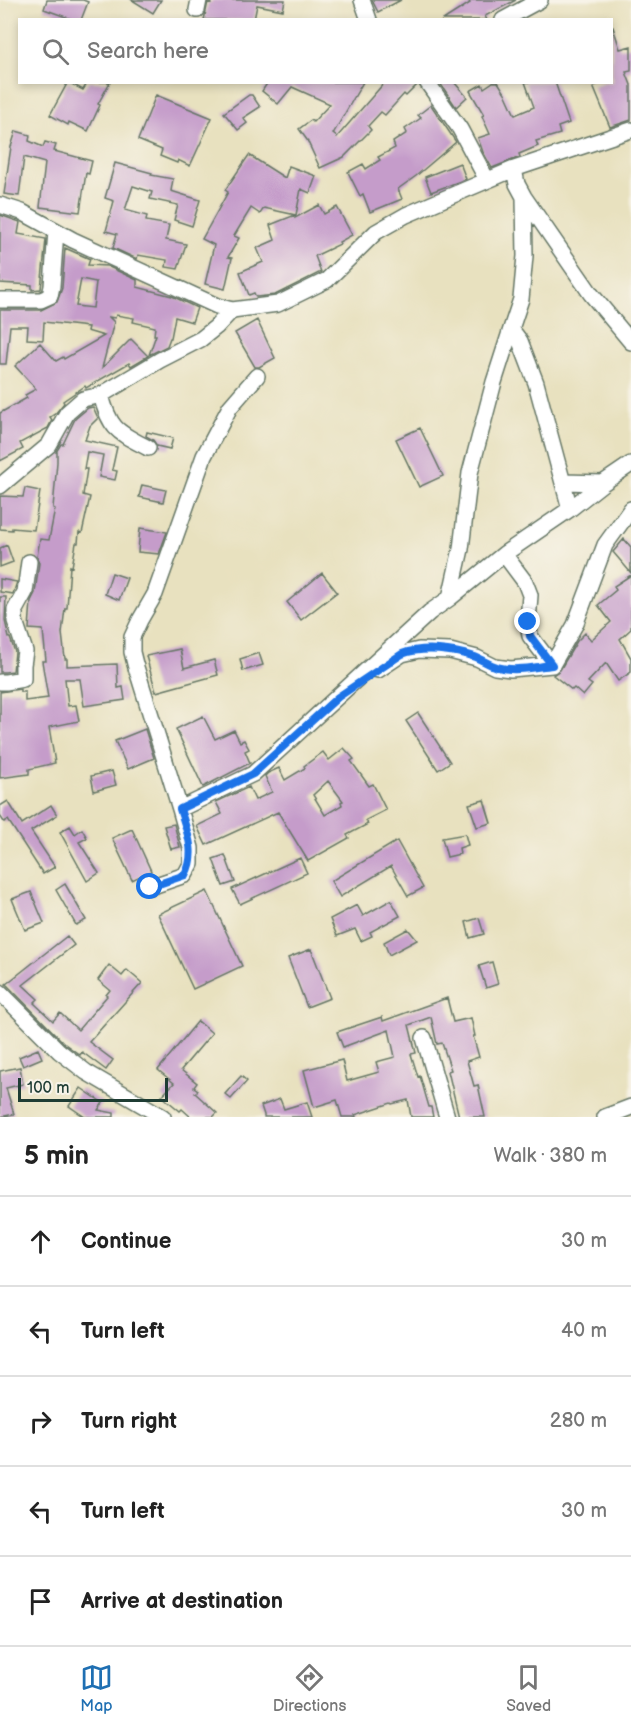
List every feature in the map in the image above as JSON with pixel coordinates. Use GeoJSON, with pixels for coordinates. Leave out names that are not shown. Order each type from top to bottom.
{"type":"FeatureCollection","features":[{"type":"Feature","properties":{"kind":"street"},"geometry":{"type":"LineString","coordinates":[[362,0],[368,18]]}},
{"type":"Feature","properties":{"kind":"street"},"geometry":{"type":"LineString","coordinates":[[507,18],[540,0]]}},
{"type":"Feature","properties":{"kind":"street"},"geometry":{"type":"LineString","coordinates":[[428,84],[460,129],[487,180]]}},
{"type":"Feature","properties":{"kind":"street"},"geometry":{"type":"LineString","coordinates":[[0,205],[21,212],[72,240],[217,306],[232,310],[278,304],[327,280],[376,231],[406,215],[514,169],[631,130]]}},
{"type":"Feature","properties":{"kind":"street"},"geometry":{"type":"LineString","coordinates":[[514,169],[517,184],[524,197],[591,294],[631,342]]}},
{"type":"Feature","properties":{"kind":"street"},"geometry":{"type":"LineString","coordinates":[[450,598],[461,549],[470,473],[494,382],[521,299],[525,256],[524,197]]}},
{"type":"Feature","properties":{"kind":"street"},"geometry":{"type":"LineString","coordinates":[[0,300],[41,300],[50,296],[56,231]]}},
{"type":"Feature","properties":{"kind":"street"},"geometry":{"type":"LineString","coordinates":[[0,486],[49,445],[67,413],[83,399],[101,395],[201,339],[232,310]]}},
{"type":"Feature","properties":{"kind":"street"},"geometry":{"type":"LineString","coordinates":[[511,329],[520,341],[536,383],[570,509]]}},
{"type":"Feature","properties":{"kind":"street"},"geometry":{"type":"LineString","coordinates":[[150,887],[185,875],[191,864],[191,848],[135,664],[132,637],[155,594],[204,456],[230,407],[257,376]]}},
{"type":"Feature","properties":{"kind":"street"},"geometry":{"type":"LineString","coordinates":[[101,395],[112,426],[148,448]]}},
{"type":"Feature","properties":{"kind":"street"},"geometry":{"type":"LineString","coordinates":[[180,809],[253,774],[430,612],[504,554],[631,464]]}},
{"type":"Feature","properties":{"kind":"street"},"geometry":{"type":"LineString","coordinates":[[563,482],[603,483]]}},
{"type":"Feature","properties":{"kind":"street"},"geometry":{"type":"LineString","coordinates":[[552,665],[575,625],[605,545],[631,509]]}},
{"type":"Feature","properties":{"kind":"street"},"geometry":{"type":"LineString","coordinates":[[504,554],[525,582],[530,595],[528,622],[530,636],[552,665]]}},
{"type":"Feature","properties":{"kind":"street"},"geometry":{"type":"LineString","coordinates":[[0,682],[23,679],[25,651],[15,621],[15,610],[25,591],[29,562]]}},
{"type":"Feature","properties":{"kind":"street"},"geometry":{"type":"LineString","coordinates":[[338,697],[410,651],[450,651],[477,658],[495,667],[511,669],[552,665]]}},
{"type":"Feature","properties":{"kind":"street"},"geometry":{"type":"LineString","coordinates":[[0,992],[59,1051],[86,1072],[164,1117]]}},
{"type":"Feature","properties":{"kind":"street"},"geometry":{"type":"LineString","coordinates":[[424,1038],[447,1117]]}},
{"type":"Feature","properties":{"kind":"street"},"geometry":{"type":"LineString","coordinates":[[605,1117],[631,1107]]}},
{"type":"Feature","properties":{"kind":"building"},"geometry":{"type":"Polygon","coordinates":[[[47,0],[88,2],[82,18],[69,18],[44,9],[47,0]]]}},
{"type":"Feature","properties":{"kind":"building"},"geometry":{"type":"Polygon","coordinates":[[[132,0],[161,0],[153,13],[132,0]]]}},
{"type":"Feature","properties":{"kind":"building"},"geometry":{"type":"Polygon","coordinates":[[[212,0],[285,0],[283,10],[257,5],[254,18],[204,18],[208,2],[211,3],[212,0]]]}},
{"type":"Feature","properties":{"kind":"building"},"geometry":{"type":"Polygon","coordinates":[[[372,0],[401,0],[378,12],[372,0]]]}},
{"type":"Feature","properties":{"kind":"building"},"geometry":{"type":"Polygon","coordinates":[[[468,0],[516,0],[485,16],[486,18],[446,18],[470,3],[468,0]]]}},
{"type":"Feature","properties":{"kind":"building"},"geometry":{"type":"Polygon","coordinates":[[[613,27],[620,49],[631,46],[631,71],[626,72],[631,85],[631,120],[610,127],[593,86],[613,84],[613,27]]]}},
{"type":"Feature","properties":{"kind":"building"},"geometry":{"type":"Polygon","coordinates":[[[67,84],[83,90],[87,84],[109,84],[98,104],[100,105],[88,131],[69,122],[68,125],[50,115],[67,84]]]}},
{"type":"Feature","properties":{"kind":"building"},"geometry":{"type":"Polygon","coordinates":[[[267,84],[362,84],[333,134],[337,137],[383,84],[418,84],[406,96],[404,94],[385,115],[381,112],[368,126],[371,130],[344,157],[320,168],[307,140],[299,129],[311,120],[313,122],[330,104],[292,87],[278,104],[262,91],[267,84]]]}},
{"type":"Feature","properties":{"kind":"building"},"geometry":{"type":"Polygon","coordinates":[[[441,84],[456,84],[467,97],[456,107],[441,84]]]}},
{"type":"Feature","properties":{"kind":"building"},"geometry":{"type":"Polygon","coordinates":[[[482,84],[484,88],[490,84],[499,84],[515,115],[534,107],[526,84],[556,84],[569,123],[558,127],[560,134],[536,141],[538,146],[519,154],[520,157],[492,168],[478,138],[490,134],[482,116],[484,115],[470,91],[482,84]]]}},
{"type":"Feature","properties":{"kind":"building"},"geometry":{"type":"Polygon","coordinates":[[[156,95],[212,118],[190,166],[178,160],[177,163],[160,156],[162,150],[138,140],[156,95]]]}},
{"type":"Feature","properties":{"kind":"building"},"geometry":{"type":"Polygon","coordinates":[[[252,95],[260,107],[243,118],[247,123],[238,130],[224,113],[252,95]]]}},
{"type":"Feature","properties":{"kind":"building"},"geometry":{"type":"Polygon","coordinates":[[[431,105],[456,142],[398,189],[402,199],[370,212],[363,194],[360,196],[348,172],[363,164],[366,169],[380,160],[378,157],[395,148],[393,142],[407,133],[405,129],[421,118],[418,115],[431,105]]]}},
{"type":"Feature","properties":{"kind":"building"},"geometry":{"type":"Polygon","coordinates":[[[16,131],[30,135],[29,141],[43,147],[45,142],[56,145],[54,151],[92,161],[89,174],[86,173],[80,212],[40,207],[45,163],[24,157],[19,196],[4,194],[11,147],[16,131]]]}},
{"type":"Feature","properties":{"kind":"building"},"geometry":{"type":"Polygon","coordinates":[[[249,155],[285,178],[289,166],[316,176],[310,193],[301,189],[296,215],[264,208],[260,214],[251,208],[234,236],[239,238],[228,257],[232,258],[225,289],[205,284],[214,245],[202,239],[228,192],[225,190],[249,155]]]}},
{"type":"Feature","properties":{"kind":"building"},"geometry":{"type":"Polygon","coordinates":[[[115,163],[152,173],[151,175],[173,179],[171,191],[200,200],[192,226],[174,220],[178,205],[150,199],[152,192],[133,186],[125,210],[147,216],[146,221],[169,225],[166,240],[186,244],[178,269],[166,267],[167,260],[138,255],[137,259],[113,248],[117,234],[106,231],[114,201],[105,198],[115,163]]]}},
{"type":"Feature","properties":{"kind":"building"},"geometry":{"type":"Polygon","coordinates":[[[460,163],[466,179],[431,192],[425,177],[460,163]]]}},
{"type":"Feature","properties":{"kind":"building"},"geometry":{"type":"Polygon","coordinates":[[[319,205],[324,214],[337,207],[352,235],[339,242],[340,244],[315,256],[321,272],[275,295],[256,297],[254,293],[249,295],[240,272],[263,262],[257,248],[275,240],[270,225],[295,215],[295,218],[319,205]]]}},
{"type":"Feature","properties":{"kind":"building"},"geometry":{"type":"Polygon","coordinates":[[[0,215],[20,222],[18,234],[46,239],[41,289],[32,290],[32,285],[0,283],[0,215]]]}},
{"type":"Feature","properties":{"kind":"building"},"geometry":{"type":"Polygon","coordinates":[[[65,248],[90,259],[88,265],[107,266],[137,280],[137,287],[172,296],[197,308],[192,322],[175,317],[167,346],[149,355],[156,335],[154,335],[155,327],[133,322],[134,318],[116,315],[115,318],[109,317],[114,322],[102,368],[131,339],[148,356],[131,366],[129,363],[86,388],[85,386],[63,401],[64,403],[50,417],[52,420],[48,428],[20,443],[23,449],[0,461],[0,413],[27,398],[25,395],[36,389],[15,366],[40,343],[56,361],[63,357],[64,359],[104,336],[87,331],[88,327],[44,322],[43,340],[27,339],[28,326],[10,326],[6,364],[0,364],[0,310],[41,310],[57,302],[62,288],[65,248]],[[81,279],[76,306],[93,308],[96,282],[81,279]]]}},
{"type":"Feature","properties":{"kind":"building"},"geometry":{"type":"Polygon","coordinates":[[[257,320],[275,358],[255,367],[235,333],[257,320]]]}},
{"type":"Feature","properties":{"kind":"building"},"geometry":{"type":"Polygon","coordinates":[[[93,407],[98,418],[90,426],[85,440],[117,447],[112,470],[117,471],[115,480],[99,477],[103,455],[87,452],[83,495],[90,497],[82,533],[79,532],[72,567],[70,566],[67,608],[65,608],[62,633],[67,666],[117,664],[118,688],[123,687],[125,700],[84,706],[80,679],[65,679],[68,706],[76,705],[79,721],[49,727],[55,763],[29,769],[29,774],[0,778],[0,692],[20,689],[20,692],[25,692],[25,701],[48,698],[42,661],[46,661],[43,630],[29,629],[31,601],[35,593],[39,563],[37,557],[40,539],[49,540],[55,509],[53,508],[56,452],[63,444],[75,419],[88,408],[93,407]]]}},
{"type":"Feature","properties":{"kind":"building"},"geometry":{"type":"Polygon","coordinates":[[[420,428],[443,476],[419,487],[396,439],[420,428]]]}},
{"type":"Feature","properties":{"kind":"building"},"geometry":{"type":"Polygon","coordinates":[[[147,432],[173,438],[170,449],[157,446],[146,436],[147,432]]]}},
{"type":"Feature","properties":{"kind":"building"},"geometry":{"type":"Polygon","coordinates":[[[142,485],[166,490],[163,502],[139,497],[142,485]]]}},
{"type":"Feature","properties":{"kind":"building"},"geometry":{"type":"Polygon","coordinates":[[[25,488],[40,491],[34,530],[0,529],[0,496],[23,497],[25,488]]]}},
{"type":"Feature","properties":{"kind":"building"},"geometry":{"type":"Polygon","coordinates":[[[140,528],[167,532],[159,554],[138,552],[140,528]]]}},
{"type":"Feature","properties":{"kind":"building"},"geometry":{"type":"Polygon","coordinates":[[[624,539],[631,547],[631,573],[613,552],[624,539]]]}},
{"type":"Feature","properties":{"kind":"building"},"geometry":{"type":"Polygon","coordinates":[[[7,545],[13,562],[0,567],[0,548],[7,545]]]}},
{"type":"Feature","properties":{"kind":"building"},"geometry":{"type":"Polygon","coordinates":[[[112,573],[127,578],[119,600],[105,594],[112,573]]]}},
{"type":"Feature","properties":{"kind":"building"},"geometry":{"type":"Polygon","coordinates":[[[322,573],[337,592],[301,620],[287,602],[322,573]]]}},
{"type":"Feature","properties":{"kind":"building"},"geometry":{"type":"Polygon","coordinates":[[[631,575],[631,629],[620,639],[631,658],[631,672],[618,681],[606,663],[588,682],[592,685],[583,696],[553,675],[560,670],[577,641],[585,633],[591,640],[611,622],[598,605],[616,590],[614,586],[631,575]]]}},
{"type":"Feature","properties":{"kind":"building"},"geometry":{"type":"Polygon","coordinates":[[[0,579],[17,582],[13,594],[0,592],[0,579]]]}},
{"type":"Feature","properties":{"kind":"building"},"geometry":{"type":"Polygon","coordinates":[[[0,597],[6,597],[5,621],[15,652],[13,671],[5,672],[0,672],[0,597]]]}},
{"type":"Feature","properties":{"kind":"building"},"geometry":{"type":"Polygon","coordinates":[[[180,649],[184,668],[214,660],[218,675],[156,692],[146,656],[180,649]]]}},
{"type":"Feature","properties":{"kind":"building"},"geometry":{"type":"Polygon","coordinates":[[[259,653],[263,665],[243,671],[240,659],[259,653]]]}},
{"type":"Feature","properties":{"kind":"building"},"geometry":{"type":"Polygon","coordinates":[[[418,713],[450,762],[438,770],[406,721],[418,713]]]}},
{"type":"Feature","properties":{"kind":"building"},"geometry":{"type":"Polygon","coordinates":[[[203,716],[215,739],[234,730],[240,742],[244,740],[249,749],[245,751],[250,763],[203,787],[176,729],[203,716]]]}},
{"type":"Feature","properties":{"kind":"building"},"geometry":{"type":"Polygon","coordinates":[[[145,729],[154,758],[128,769],[115,741],[145,729]]]}},
{"type":"Feature","properties":{"kind":"building"},"geometry":{"type":"Polygon","coordinates":[[[344,748],[354,759],[351,761],[369,786],[373,784],[386,810],[366,820],[368,824],[347,835],[349,838],[308,861],[278,812],[206,845],[197,826],[222,814],[216,802],[249,787],[255,800],[272,792],[265,776],[268,773],[279,768],[285,780],[305,768],[304,766],[323,752],[329,760],[344,748]],[[328,781],[313,795],[325,815],[342,805],[343,801],[328,781]]]}},
{"type":"Feature","properties":{"kind":"building"},"geometry":{"type":"Polygon","coordinates":[[[112,771],[116,785],[94,791],[91,776],[112,771]]]}},
{"type":"Feature","properties":{"kind":"building"},"geometry":{"type":"Polygon","coordinates":[[[484,800],[491,823],[477,827],[469,804],[484,800]]]}},
{"type":"Feature","properties":{"kind":"building"},"geometry":{"type":"Polygon","coordinates":[[[8,801],[22,824],[51,805],[57,815],[31,831],[55,867],[43,874],[8,820],[4,822],[0,816],[0,806],[8,801]]]}},
{"type":"Feature","properties":{"kind":"building"},"geometry":{"type":"Polygon","coordinates":[[[174,824],[180,847],[171,849],[164,826],[174,824]]]}},
{"type":"Feature","properties":{"kind":"building"},"geometry":{"type":"Polygon","coordinates":[[[70,826],[75,834],[82,829],[87,838],[79,842],[99,873],[87,881],[60,832],[70,826]]]}},
{"type":"Feature","properties":{"kind":"building"},"geometry":{"type":"Polygon","coordinates":[[[132,829],[151,871],[132,880],[112,838],[132,829]]]}},
{"type":"Feature","properties":{"kind":"building"},"geometry":{"type":"Polygon","coordinates":[[[465,834],[468,845],[459,848],[460,854],[447,857],[442,838],[465,834]]]}},
{"type":"Feature","properties":{"kind":"building"},"geometry":{"type":"Polygon","coordinates":[[[397,841],[423,888],[408,896],[391,866],[340,897],[331,881],[397,841]]]}},
{"type":"Feature","properties":{"kind":"building"},"geometry":{"type":"Polygon","coordinates":[[[225,855],[235,882],[223,886],[213,859],[225,855]]]}},
{"type":"Feature","properties":{"kind":"building"},"geometry":{"type":"Polygon","coordinates":[[[300,858],[307,873],[240,904],[232,889],[300,858]]]}},
{"type":"Feature","properties":{"kind":"building"},"geometry":{"type":"Polygon","coordinates":[[[65,884],[86,920],[76,925],[56,890],[65,884]]]}},
{"type":"Feature","properties":{"kind":"building"},"geometry":{"type":"Polygon","coordinates":[[[207,891],[242,966],[193,989],[158,914],[207,891]]]}},
{"type":"Feature","properties":{"kind":"building"},"geometry":{"type":"Polygon","coordinates":[[[31,892],[44,923],[25,930],[12,899],[31,892]]]}},
{"type":"Feature","properties":{"kind":"building"},"geometry":{"type":"Polygon","coordinates":[[[391,900],[400,916],[370,932],[372,936],[361,941],[355,929],[337,936],[330,919],[357,905],[363,916],[391,900]]]}},
{"type":"Feature","properties":{"kind":"building"},"geometry":{"type":"Polygon","coordinates":[[[479,918],[484,934],[470,938],[466,922],[479,918]]]}},
{"type":"Feature","properties":{"kind":"building"},"geometry":{"type":"Polygon","coordinates":[[[408,929],[417,940],[389,955],[384,942],[408,929]]]}},
{"type":"Feature","properties":{"kind":"building"},"geometry":{"type":"Polygon","coordinates":[[[67,936],[74,945],[23,985],[38,999],[34,1003],[53,1021],[60,1013],[78,1030],[110,990],[98,980],[109,965],[122,976],[127,970],[142,983],[89,1042],[113,1060],[106,1070],[82,1052],[80,1055],[65,1044],[6,984],[67,936]]]}},
{"type":"Feature","properties":{"kind":"building"},"geometry":{"type":"Polygon","coordinates":[[[311,949],[330,998],[307,1007],[288,958],[311,949]]]}},
{"type":"Feature","properties":{"kind":"building"},"geometry":{"type":"Polygon","coordinates":[[[492,962],[498,984],[486,988],[479,966],[492,962]]]}},
{"type":"Feature","properties":{"kind":"building"},"geometry":{"type":"Polygon","coordinates":[[[447,998],[453,1022],[471,1018],[479,1057],[467,1061],[474,1086],[478,1085],[485,1117],[459,1117],[448,1071],[451,1070],[442,1043],[437,1044],[431,1017],[409,1025],[416,1053],[411,1054],[433,1117],[411,1117],[408,1100],[391,1103],[355,1115],[356,1117],[342,1117],[337,1100],[314,1107],[304,1070],[342,1060],[347,1081],[379,1072],[376,1062],[395,1057],[389,1030],[343,1047],[337,1032],[382,1017],[383,1021],[447,998]]]}},
{"type":"Feature","properties":{"kind":"building"},"geometry":{"type":"Polygon","coordinates":[[[198,1021],[212,1033],[181,1070],[197,1083],[194,1087],[198,1090],[195,1093],[217,1113],[213,1117],[191,1117],[162,1096],[174,1083],[158,1070],[198,1021]]]}},
{"type":"Feature","properties":{"kind":"building"},"geometry":{"type":"Polygon","coordinates":[[[38,1049],[42,1058],[23,1066],[19,1057],[38,1049]]]}},
{"type":"Feature","properties":{"kind":"building"},"geometry":{"type":"Polygon","coordinates":[[[20,1067],[23,1084],[6,1088],[14,1114],[0,1117],[0,1071],[20,1067]]]}},
{"type":"Feature","properties":{"kind":"building"},"geometry":{"type":"Polygon","coordinates":[[[241,1076],[247,1081],[231,1099],[225,1094],[241,1076]]]}},
{"type":"Feature","properties":{"kind":"building"},"geometry":{"type":"Polygon","coordinates":[[[81,1088],[103,1103],[98,1110],[114,1113],[114,1117],[85,1117],[69,1106],[81,1088]]]}},
{"type":"Feature","properties":{"kind":"building"},"geometry":{"type":"Polygon","coordinates":[[[280,1099],[284,1109],[307,1102],[312,1117],[264,1117],[261,1106],[280,1099]]]}},
{"type":"Feature","properties":{"kind":"route"},"geometry":{"type":"LineString","coordinates":[[150,887],[185,875],[191,864],[191,848],[180,809],[253,774],[338,697],[402,654],[420,650],[450,651],[477,658],[495,667],[511,669],[552,665],[530,636],[528,622]]}}]}
